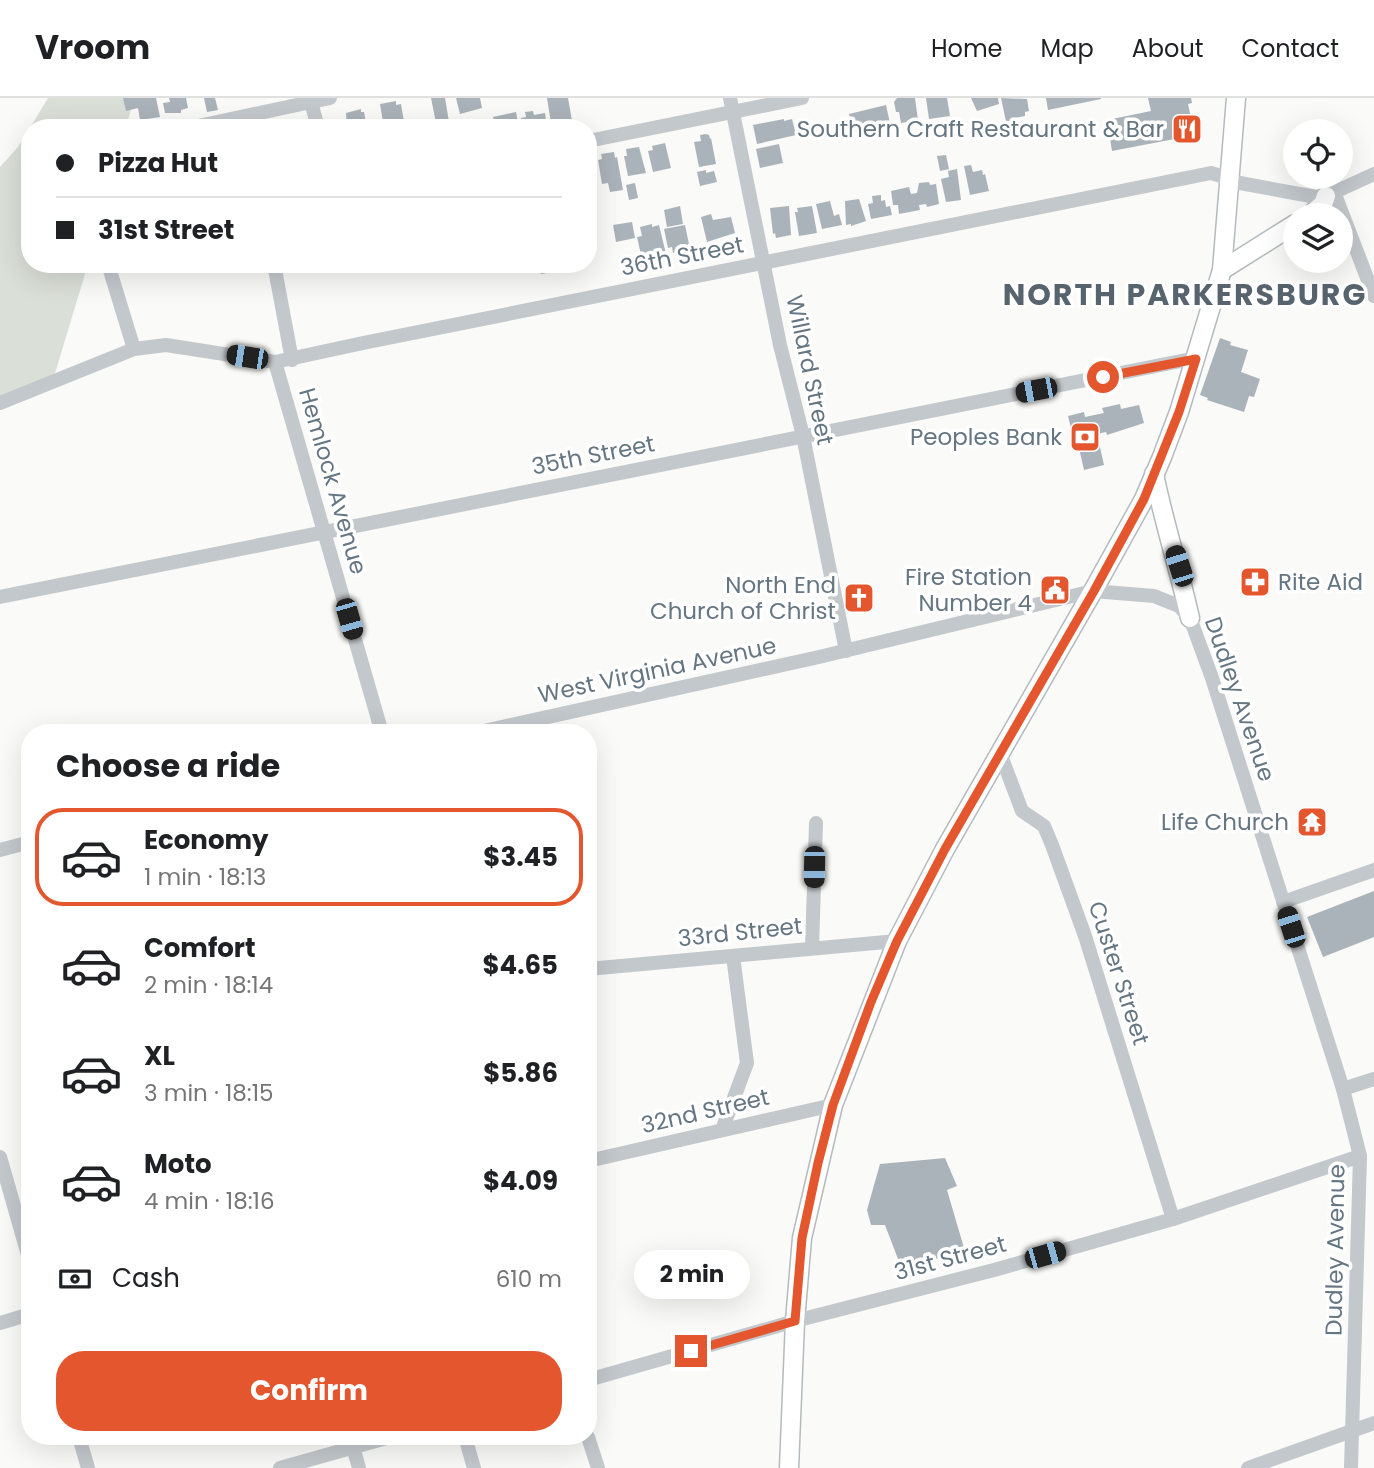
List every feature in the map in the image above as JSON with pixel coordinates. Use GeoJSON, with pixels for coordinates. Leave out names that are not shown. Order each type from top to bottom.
{"type":"FeatureCollection","features":[{"type":"Feature","properties":{"kind":"main road"},"geometry":{"type":"LineString","coordinates":[[789,1468],[795,1321],[802,1238],[833,1105],[897,941],[945,849],[1144,499],[1179,412],[1222,270],[1236,98]]}},
{"type":"Feature","properties":{"kind":"main road"},"geometry":{"type":"LineString","coordinates":[[1325,203],[1330,194]]}},
{"type":"Feature","properties":{"kind":"main road"},"geometry":{"type":"LineString","coordinates":[[1222,270],[1283,232]]}},
{"type":"Feature","properties":{"kind":"main road"},"geometry":{"type":"LineString","coordinates":[[1154,474],[1190,618]]}},
{"type":"Feature","properties":{"kind":"street"},"geometry":{"type":"LineString","coordinates":[[228,119],[330,98]]}},
{"type":"Feature","properties":{"kind":"street"},"geometry":{"type":"LineString","coordinates":[[597,139],[731,105],[802,98]]}},
{"type":"Feature","properties":{"kind":"street"},"geometry":{"type":"LineString","coordinates":[[310,100],[315,119]]}},
{"type":"Feature","properties":{"kind":"street","name":"Willard Street"},"geometry":{"type":"LineString","coordinates":[[731,105],[780,345],[803,436],[846,651]]}},
{"type":"Feature","properties":{"kind":"street","name":"36th Street"},"geometry":{"type":"LineString","coordinates":[[0,402],[134,349],[166,345],[275,362],[292,360],[377,340],[1210,173],[1229,181],[1300,195],[1330,194],[1374,174]]}},
{"type":"Feature","properties":{"kind":"street"},"geometry":{"type":"LineString","coordinates":[[1330,194],[1374,296]]}},
{"type":"Feature","properties":{"kind":"street"},"geometry":{"type":"LineString","coordinates":[[110,273],[134,349]]}},
{"type":"Feature","properties":{"kind":"street","name":"Hemlock Avenue"},"geometry":{"type":"LineString","coordinates":[[276,273],[292,360]]}},
{"type":"Feature","properties":{"kind":"street","name":"35th Street"},"geometry":{"type":"LineString","coordinates":[[0,597],[1196,359]]}},
{"type":"Feature","properties":{"kind":"street","name":"Hemlock Avenue"},"geometry":{"type":"LineString","coordinates":[[275,362],[379,724]]}},
{"type":"Feature","properties":{"kind":"street","name":"West Virginia Avenue"},"geometry":{"type":"LineString","coordinates":[[516,724],[846,651],[1094,591]]}},
{"type":"Feature","properties":{"kind":"street","name":"Dudley Avenue"},"geometry":{"type":"LineString","coordinates":[[1094,591],[1154,596],[1179,606],[1190,618],[1212,678],[1343,1089],[1360,1156],[1351,1468]]}},
{"type":"Feature","properties":{"kind":"street","name":"Custer Street"},"geometry":{"type":"LineString","coordinates":[[1000,754],[1022,811],[1044,826],[1052,845],[1085,936],[1173,1219]]}},
{"type":"Feature","properties":{"kind":"street"},"geometry":{"type":"LineString","coordinates":[[812,948],[816,823]]}},
{"type":"Feature","properties":{"kind":"street"},"geometry":{"type":"LineString","coordinates":[[0,850],[21,844]]}},
{"type":"Feature","properties":{"kind":"street"},"geometry":{"type":"LineString","coordinates":[[1283,902],[1374,870]]}},
{"type":"Feature","properties":{"kind":"street","name":"33rd Street"},"geometry":{"type":"LineString","coordinates":[[597,968],[897,941]]}},
{"type":"Feature","properties":{"kind":"street"},"geometry":{"type":"LineString","coordinates":[[722,1130],[747,1063],[733,956]]}},
{"type":"Feature","properties":{"kind":"street"},"geometry":{"type":"LineString","coordinates":[[1343,1089],[1374,1079]]}},
{"type":"Feature","properties":{"kind":"street","name":"32nd Street"},"geometry":{"type":"LineString","coordinates":[[597,1159],[833,1105]]}},
{"type":"Feature","properties":{"kind":"street","name":"31st Street"},"geometry":{"type":"LineString","coordinates":[[597,1377],[1173,1219],[1360,1156]]}},
{"type":"Feature","properties":{"kind":"street"},"geometry":{"type":"LineString","coordinates":[[0,1157],[21,1230]]}},
{"type":"Feature","properties":{"kind":"street"},"geometry":{"type":"LineString","coordinates":[[0,1323],[21,1317]]}},
{"type":"Feature","properties":{"kind":"street"},"geometry":{"type":"LineString","coordinates":[[1248,1468],[1374,1423]]}},
{"type":"Feature","properties":{"kind":"street"},"geometry":{"type":"LineString","coordinates":[[81,1445],[88,1468]]}},
{"type":"Feature","properties":{"kind":"street"},"geometry":{"type":"LineString","coordinates":[[281,1468],[360,1445]]}},
{"type":"Feature","properties":{"kind":"street"},"geometry":{"type":"LineString","coordinates":[[467,1445],[474,1468]]}},
{"type":"Feature","properties":{"kind":"street"},"geometry":{"type":"LineString","coordinates":[[591,1445],[598,1468]]}},
{"type":"Feature","properties":{"kind":"street"},"geometry":{"type":"LineString","coordinates":[[353,1447],[359,1468]]}},
{"type":"Feature","properties":{"kind":"shaded area"},"geometry":{"type":"Polygon","coordinates":[[[48,98],[134,98],[128,119],[35,119],[48,98]]]}},
{"type":"Feature","properties":{"kind":"shaded area"},"geometry":{"type":"Polygon","coordinates":[[[21,142],[21,273],[85,273],[53,380],[0,403],[0,167],[21,142]]]}},
{"type":"Feature","properties":{"kind":"building"},"geometry":{"type":"Polygon","coordinates":[[[123,98],[156,98],[160,117],[140,119],[138,108],[126,111],[123,98]]]}},
{"type":"Feature","properties":{"kind":"building"},"geometry":{"type":"Polygon","coordinates":[[[169,98],[186,98],[188,108],[181,110],[181,113],[165,113],[163,103],[170,102],[169,98]]]}},
{"type":"Feature","properties":{"kind":"building"},"geometry":{"type":"Polygon","coordinates":[[[204,98],[215,98],[218,110],[207,112],[204,98]]]}},
{"type":"Feature","properties":{"kind":"building"},"geometry":{"type":"Polygon","coordinates":[[[431,98],[445,98],[448,119],[435,119],[431,98]]]}},
{"type":"Feature","properties":{"kind":"building"},"geometry":{"type":"Polygon","coordinates":[[[456,98],[480,98],[482,108],[460,114],[456,98]]]}},
{"type":"Feature","properties":{"kind":"building"},"geometry":{"type":"Polygon","coordinates":[[[547,98],[568,98],[572,119],[550,119],[547,98]]]}},
{"type":"Feature","properties":{"kind":"building"},"geometry":{"type":"Polygon","coordinates":[[[897,98],[915,98],[918,120],[901,123],[894,102],[897,98]]]}},
{"type":"Feature","properties":{"kind":"building"},"geometry":{"type":"Polygon","coordinates":[[[926,98],[947,98],[950,116],[929,119],[926,98]]]}},
{"type":"Feature","properties":{"kind":"building"},"geometry":{"type":"Polygon","coordinates":[[[971,98],[998,98],[999,104],[977,111],[971,98]]]}},
{"type":"Feature","properties":{"kind":"building"},"geometry":{"type":"Polygon","coordinates":[[[1001,98],[1027,99],[1029,111],[1025,112],[1025,116],[1014,118],[1016,125],[1007,126],[1001,98]]]}},
{"type":"Feature","properties":{"kind":"building"},"geometry":{"type":"Polygon","coordinates":[[[1046,98],[1101,98],[1101,99],[1048,110],[1046,98]]]}},
{"type":"Feature","properties":{"kind":"building"},"geometry":{"type":"Polygon","coordinates":[[[1148,98],[1191,98],[1192,103],[1188,104],[1191,118],[1187,119],[1190,136],[1112,151],[1107,120],[1151,111],[1148,98]]]}},
{"type":"Feature","properties":{"kind":"building"},"geometry":{"type":"Polygon","coordinates":[[[396,101],[396,105],[401,104],[404,119],[382,119],[380,104],[396,101]]]}},
{"type":"Feature","properties":{"kind":"building"},"geometry":{"type":"Polygon","coordinates":[[[886,105],[891,128],[878,131],[877,126],[867,129],[868,134],[859,137],[858,131],[854,132],[849,114],[886,105]]]}},
{"type":"Feature","properties":{"kind":"building"},"geometry":{"type":"Polygon","coordinates":[[[361,109],[365,119],[346,119],[346,113],[361,109]]]}},
{"type":"Feature","properties":{"kind":"building"},"geometry":{"type":"Polygon","coordinates":[[[533,111],[534,115],[545,113],[546,119],[521,119],[526,117],[525,112],[533,111]]]}},
{"type":"Feature","properties":{"kind":"building"},"geometry":{"type":"Polygon","coordinates":[[[516,112],[517,119],[493,119],[516,112]]]}},
{"type":"Feature","properties":{"kind":"building"},"geometry":{"type":"Polygon","coordinates":[[[792,119],[796,135],[757,144],[753,125],[792,119]]]}},
{"type":"Feature","properties":{"kind":"building"},"geometry":{"type":"Polygon","coordinates":[[[706,134],[711,138],[716,164],[699,167],[694,142],[701,141],[700,135],[706,134]]]}},
{"type":"Feature","properties":{"kind":"building"},"geometry":{"type":"Polygon","coordinates":[[[665,143],[671,168],[653,172],[648,151],[653,150],[652,146],[665,143]]]}},
{"type":"Feature","properties":{"kind":"building"},"geometry":{"type":"Polygon","coordinates":[[[779,144],[783,163],[760,168],[756,149],[779,144]]]}},
{"type":"Feature","properties":{"kind":"building"},"geometry":{"type":"Polygon","coordinates":[[[639,147],[646,173],[628,176],[624,156],[627,156],[626,149],[639,147]]]}},
{"type":"Feature","properties":{"kind":"building"},"geometry":{"type":"Polygon","coordinates":[[[614,152],[623,190],[610,192],[608,183],[602,184],[598,160],[602,159],[601,154],[614,152]]]}},
{"type":"Feature","properties":{"kind":"building"},"geometry":{"type":"Polygon","coordinates":[[[946,155],[949,169],[940,171],[937,156],[946,155]]]}},
{"type":"Feature","properties":{"kind":"building"},"geometry":{"type":"Polygon","coordinates":[[[971,165],[973,172],[982,170],[983,175],[985,174],[989,191],[970,195],[964,166],[971,165]]]}},
{"type":"Feature","properties":{"kind":"building"},"geometry":{"type":"Polygon","coordinates":[[[957,169],[961,200],[946,202],[941,179],[949,177],[948,171],[957,169]]]}},
{"type":"Feature","properties":{"kind":"building"},"geometry":{"type":"Polygon","coordinates":[[[706,170],[706,173],[714,171],[717,182],[700,186],[697,172],[706,170]]]}},
{"type":"Feature","properties":{"kind":"building"},"geometry":{"type":"Polygon","coordinates":[[[929,182],[930,185],[936,184],[939,204],[927,207],[926,204],[919,205],[920,210],[899,214],[898,205],[893,205],[891,191],[909,187],[911,194],[917,193],[919,183],[929,182]]]}},
{"type":"Feature","properties":{"kind":"building"},"geometry":{"type":"Polygon","coordinates":[[[635,183],[638,198],[629,200],[626,185],[635,183]]]}},
{"type":"Feature","properties":{"kind":"building"},"geometry":{"type":"Polygon","coordinates":[[[881,195],[881,201],[885,200],[886,207],[890,206],[892,215],[871,219],[868,204],[873,203],[872,196],[881,195]]]}},
{"type":"Feature","properties":{"kind":"building"},"geometry":{"type":"Polygon","coordinates":[[[859,199],[866,221],[846,225],[845,201],[859,199]]]}},
{"type":"Feature","properties":{"kind":"building"},"geometry":{"type":"Polygon","coordinates":[[[830,201],[834,216],[839,214],[842,225],[822,229],[816,204],[830,201]]]}},
{"type":"Feature","properties":{"kind":"building"},"geometry":{"type":"Polygon","coordinates":[[[680,206],[683,224],[667,227],[664,210],[680,206]]]}},
{"type":"Feature","properties":{"kind":"building"},"geometry":{"type":"Polygon","coordinates":[[[789,206],[791,235],[776,238],[775,233],[773,234],[770,208],[789,206]]]}},
{"type":"Feature","properties":{"kind":"building"},"geometry":{"type":"Polygon","coordinates":[[[812,206],[817,233],[799,236],[795,212],[798,212],[797,208],[812,206]]]}},
{"type":"Feature","properties":{"kind":"building"},"geometry":{"type":"Polygon","coordinates":[[[711,214],[713,220],[731,217],[735,233],[707,242],[701,217],[711,214]]]}},
{"type":"Feature","properties":{"kind":"building"},"geometry":{"type":"Polygon","coordinates":[[[632,222],[635,238],[616,242],[613,225],[632,222]]]}},
{"type":"Feature","properties":{"kind":"building"},"geometry":{"type":"Polygon","coordinates":[[[652,224],[652,227],[659,225],[666,254],[642,259],[637,237],[642,236],[640,227],[652,224]]]}},
{"type":"Feature","properties":{"kind":"building"},"geometry":{"type":"Polygon","coordinates":[[[685,225],[690,249],[673,253],[672,247],[668,248],[664,229],[685,225]]]}},
{"type":"Feature","properties":{"kind":"building"},"geometry":{"type":"Polygon","coordinates":[[[1220,338],[1231,342],[1230,345],[1248,350],[1241,372],[1260,379],[1254,397],[1249,396],[1244,412],[1207,400],[1208,398],[1200,395],[1220,338]]]}},
{"type":"Feature","properties":{"kind":"building","name":"Peoples Bank"},"geometry":{"type":"Polygon","coordinates":[[[1120,404],[1121,409],[1139,405],[1144,423],[1107,435],[1106,432],[1097,434],[1104,465],[1084,470],[1068,416],[1084,412],[1085,417],[1104,413],[1102,408],[1120,404]]]}},
{"type":"Feature","properties":{"kind":"building"},"geometry":{"type":"Polygon","coordinates":[[[1374,891],[1374,937],[1323,957],[1307,917],[1374,891]]]}},
{"type":"Feature","properties":{"kind":"building"},"geometry":{"type":"Polygon","coordinates":[[[945,1158],[957,1186],[947,1190],[964,1248],[903,1272],[885,1225],[871,1225],[867,1210],[880,1164],[945,1158]]]}},
{"type":"Feature","properties":{"kind":"place","name":"Southern Craft Restaurant & Bar"},"geometry":{"type":"Point","coordinates":[1187,129]}},
{"type":"Feature","properties":{"kind":"place","name":"Peoples Bank"},"geometry":{"type":"Point","coordinates":[1085,437]}},
{"type":"Feature","properties":{"kind":"place","name":"Rite Aid"},"geometry":{"type":"Point","coordinates":[1255,582]}},
{"type":"Feature","properties":{"kind":"place","name":"Fire Station Number 4"},"geometry":{"type":"Point","coordinates":[1055,590]}},
{"type":"Feature","properties":{"kind":"place","name":"North End Church of Christ"},"geometry":{"type":"Point","coordinates":[859,598]}},
{"type":"Feature","properties":{"kind":"place","name":"Life Church"},"geometry":{"type":"Point","coordinates":[1312,822]}},
{"type":"Feature","properties":{"kind":"district","name":"NORTH PARKERSBURG"},"geometry":{"type":"Point","coordinates":[1185,295]}},
{"type":"Feature","properties":{"kind":"route"},"geometry":{"type":"LineString","coordinates":[[691,1351],[795,1321],[802,1238],[818,1163],[833,1105],[871,1002],[897,941],[945,849],[1144,499],[1179,412],[1196,359],[1103,377]]}}]}
